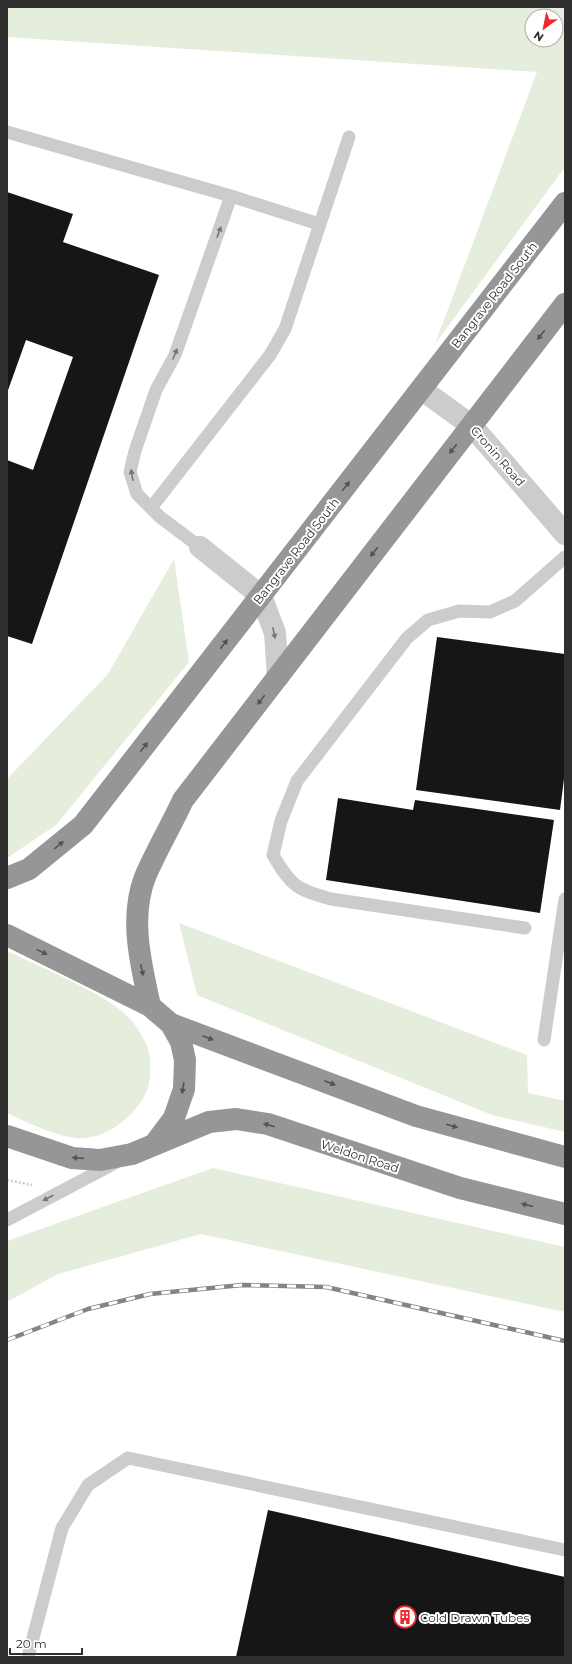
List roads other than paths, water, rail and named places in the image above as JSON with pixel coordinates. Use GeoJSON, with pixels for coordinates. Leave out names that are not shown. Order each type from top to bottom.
{"type":"FeatureCollection","features":[{"type":"Feature","properties":{"kind":"highway","name":"Bangrave Road South"},"geometry":{"type":"LineString","coordinates":[[7,878],[28,869],[83,825],[565,203]]}},
{"type":"Feature","properties":{"kind":"highway"},"geometry":{"type":"LineString","coordinates":[[150,1006],[138,954],[137,934],[139,905],[145,878],[183,800],[565,304]]}},
{"type":"Feature","properties":{"kind":"highway"},"geometry":{"type":"LineString","coordinates":[[7,935],[150,1006],[172,1024],[416,1116],[565,1157]]}},
{"type":"Feature","properties":{"kind":"highway"},"geometry":{"type":"LineString","coordinates":[[156,1142],[174,1118],[184,1089],[185,1060],[181,1042],[172,1024]]}},
{"type":"Feature","properties":{"kind":"highway","name":"Weldon Road"},"geometry":{"type":"LineString","coordinates":[[7,1136],[72,1158],[100,1160],[132,1154],[156,1142],[209,1122],[236,1119],[268,1124],[460,1188],[565,1214]]}},
{"type":"Feature","properties":{"kind":"street","name":"Cronin Road"},"geometry":{"type":"LineString","coordinates":[[421,389],[472,426],[565,534]]}},
{"type":"Feature","properties":{"kind":"street"},"geometry":{"type":"LineString","coordinates":[[200,547],[261,596],[275,633],[278,677]]}},
{"type":"Feature","properties":{"kind":"lane"},"geometry":{"type":"LineString","coordinates":[[7,132],[231,196],[319,224]]}},
{"type":"Feature","properties":{"kind":"lane"},"geometry":{"type":"LineString","coordinates":[[151,508],[270,354],[285,329],[349,137]]}},
{"type":"Feature","properties":{"kind":"lane"},"geometry":{"type":"LineString","coordinates":[[200,547],[160,517],[137,494],[130,472],[135,451],[156,390],[175,355],[231,196]]}},
{"type":"Feature","properties":{"kind":"lane"},"geometry":{"type":"LineString","coordinates":[[525,928],[331,899],[302,891],[285,876],[273,856],[282,821],[296,781],[407,638],[428,620],[459,611],[490,612],[515,602],[565,557]]}},
{"type":"Feature","properties":{"kind":"lane"},"geometry":{"type":"LineString","coordinates":[[544,1040],[565,900]]}},
{"type":"Feature","properties":{"kind":"lane"},"geometry":{"type":"LineString","coordinates":[[7,1220],[132,1154]]}},
{"type":"Feature","properties":{"kind":"lane"},"geometry":{"type":"LineString","coordinates":[[28,1657],[62,1528],[88,1485],[128,1458],[565,1550]]}},
{"type":"Feature","properties":{"kind":"railway"},"geometry":{"type":"LineString","coordinates":[[7,1340],[88,1309],[150,1294],[242,1285],[326,1287],[565,1341]]}},
{"type":"Feature","properties":{"kind":"place","name":"Cold Drawn Tubes"},"geometry":{"type":"Point","coordinates":[405,1617]}}]}
